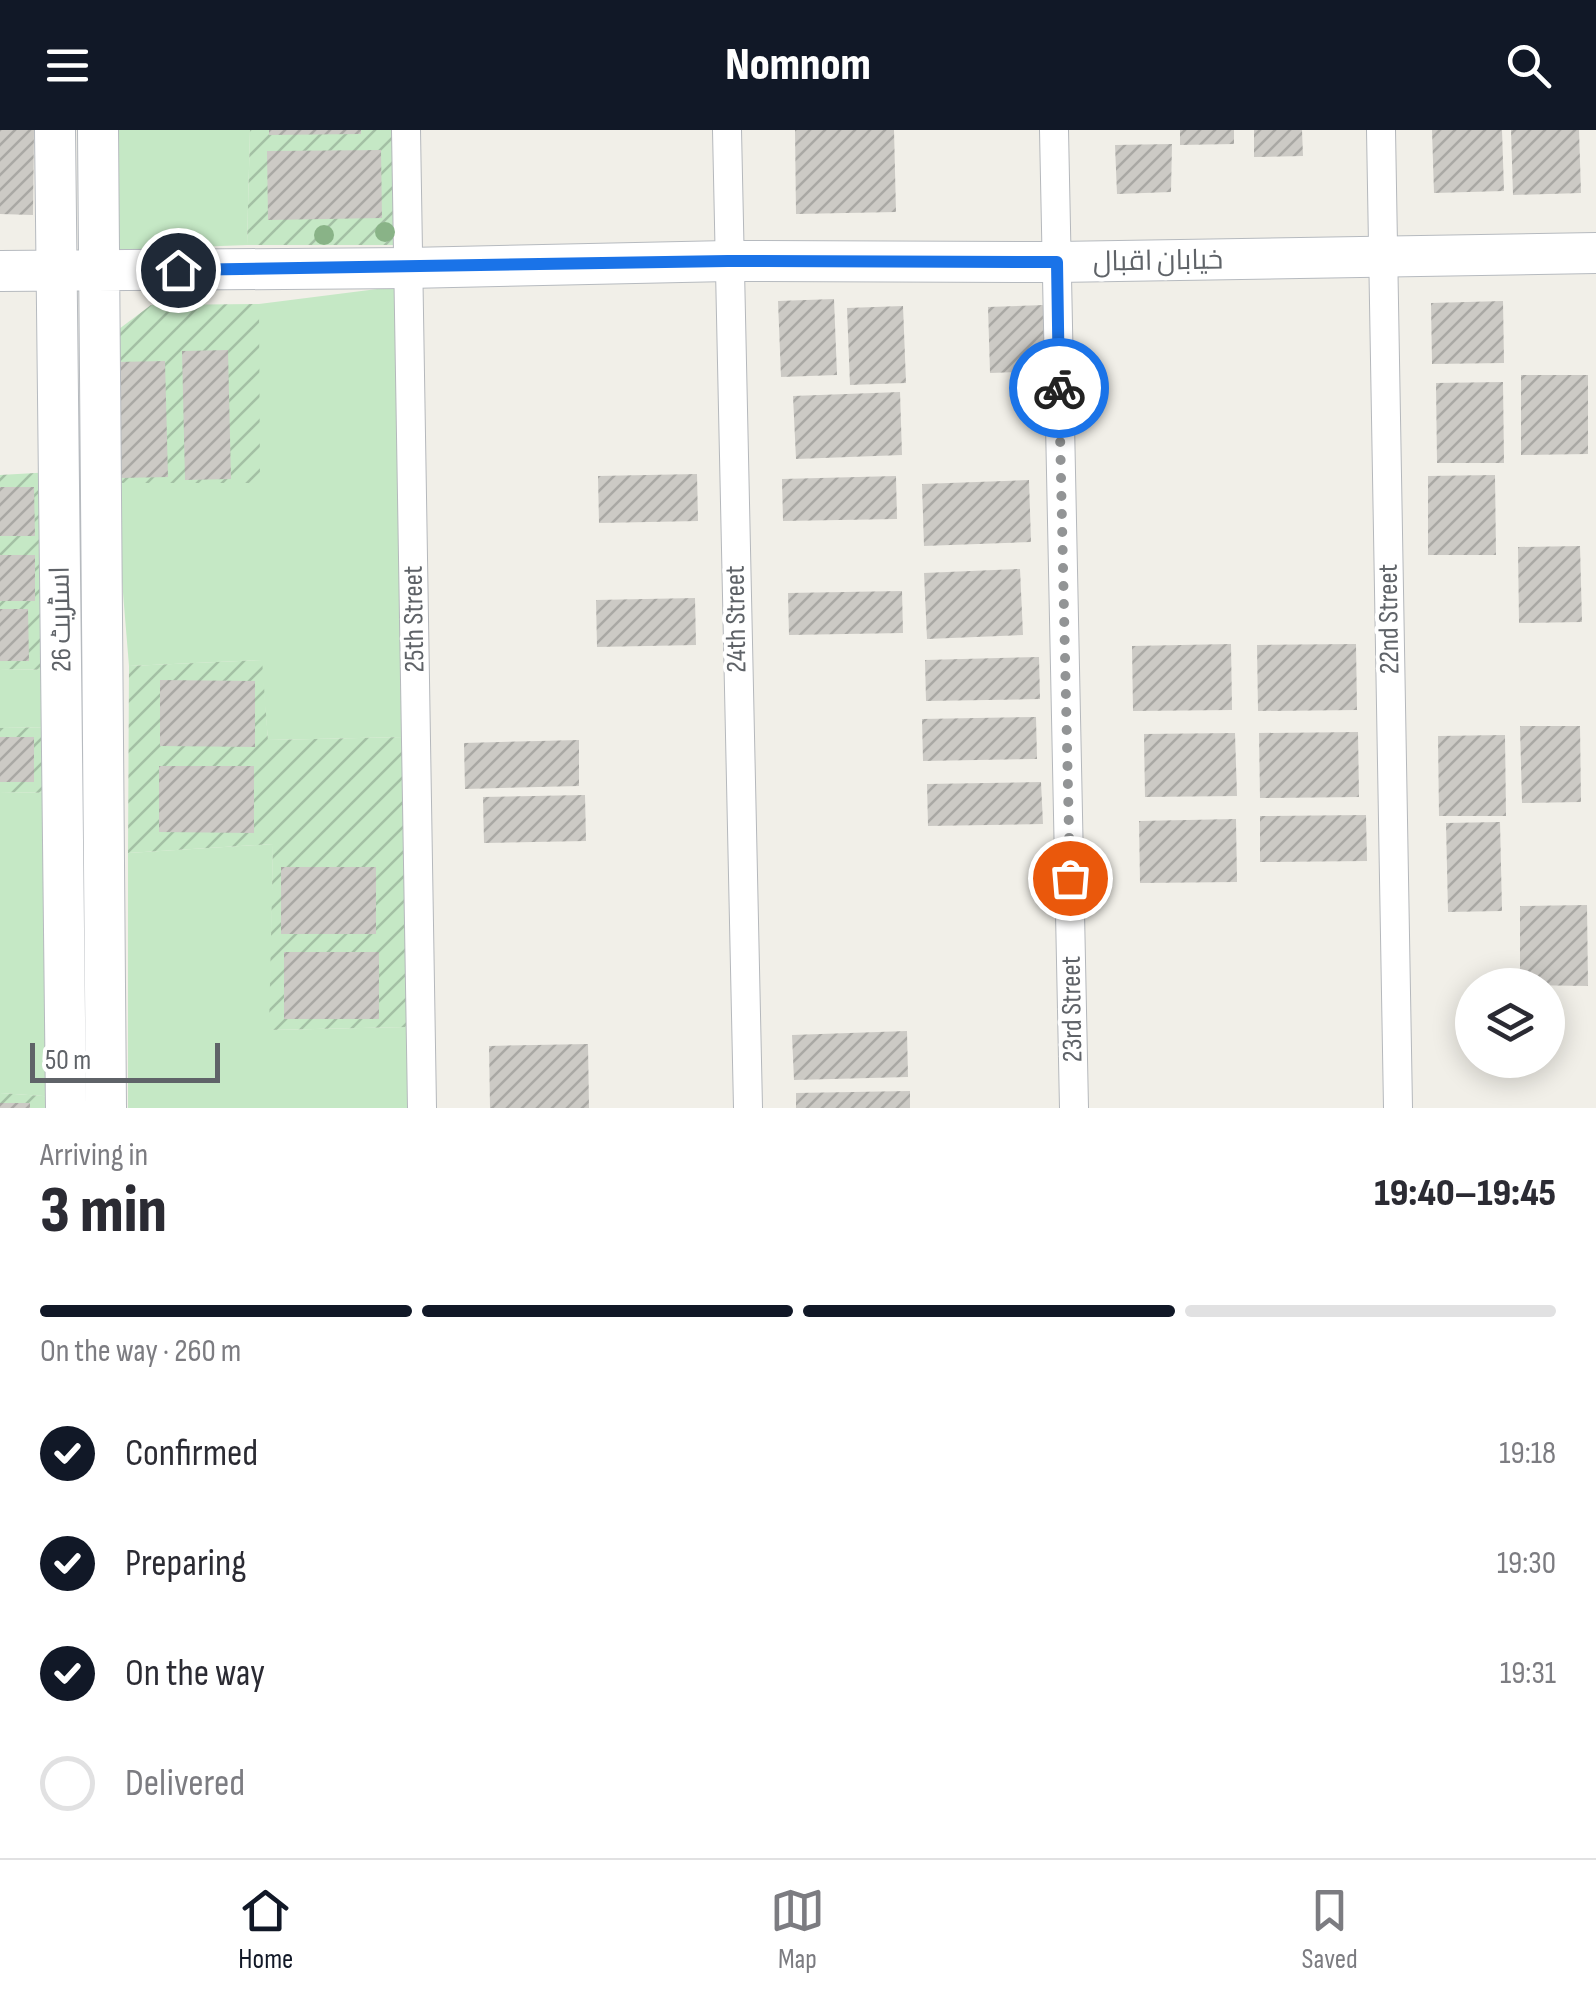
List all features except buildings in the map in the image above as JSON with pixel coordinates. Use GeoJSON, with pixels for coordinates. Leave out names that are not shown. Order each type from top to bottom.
{"type":"FeatureCollection","features":[{"type":"Feature","properties":{"kind":"main road","name":"اسٹریٹ 26"},"geometry":{"type":"LineString","coordinates":[[55,130],[66,1108]]}},
{"type":"Feature","properties":{"kind":"main road","name":"اسٹریٹ 26"},"geometry":{"type":"LineString","coordinates":[[98,130],[106,1108]]}},
{"type":"Feature","properties":{"kind":"main road","name":"خیابان اقبال"},"geometry":{"type":"LineString","coordinates":[[0,270],[408,268],[728,261],[1057,262],[1596,253]]}},
{"type":"Feature","properties":{"kind":"street","name":"25th Street"},"geometry":{"type":"LineString","coordinates":[[406,130],[422,1108]]}},
{"type":"Feature","properties":{"kind":"street","name":"24th Street"},"geometry":{"type":"LineString","coordinates":[[727,130],[748,1108]]}},
{"type":"Feature","properties":{"kind":"street","name":"23rd Street"},"geometry":{"type":"LineString","coordinates":[[1054,130],[1074,1108]]}},
{"type":"Feature","properties":{"kind":"street","name":"22nd Street"},"geometry":{"type":"LineString","coordinates":[[1381,130],[1398,1108]]}},
{"type":"Feature","properties":{"kind":"green space"},"geometry":{"type":"Polygon","coordinates":[[[112,130],[250,130],[247,245],[116,250],[112,130]]]}},
{"type":"Feature","properties":{"kind":"green space"},"geometry":{"type":"Polygon","coordinates":[[[250,130],[396,130],[397,245],[247,245],[250,130]]]}},
{"type":"Feature","properties":{"kind":"green space"},"geometry":{"type":"Polygon","coordinates":[[[401,286],[404,737],[268,740],[261,660],[129,666],[114,483],[259,483],[259,304],[401,286]]]}},
{"type":"Feature","properties":{"kind":"green space"},"geometry":{"type":"Polygon","coordinates":[[[259,304],[260,483],[114,483],[115,332],[151,305],[259,304]]]}},
{"type":"Feature","properties":{"kind":"green space"},"geometry":{"type":"Polygon","coordinates":[[[53,472],[55,670],[0,669],[0,475],[53,472]]]}},
{"type":"Feature","properties":{"kind":"green space"},"geometry":{"type":"Polygon","coordinates":[[[262,660],[268,740],[404,737],[407,1027],[269,1030],[273,844],[128,853],[129,666],[262,660]]]}},
{"type":"Feature","properties":{"kind":"green space"},"geometry":{"type":"Polygon","coordinates":[[[0,669],[55,670],[55,727],[0,728],[0,669]]]}},
{"type":"Feature","properties":{"kind":"green space"},"geometry":{"type":"Polygon","coordinates":[[[55,727],[54,793],[0,792],[0,728],[55,727]]]}},
{"type":"Feature","properties":{"kind":"green space"},"geometry":{"type":"Polygon","coordinates":[[[0,792],[54,793],[57,1097],[0,1093],[0,792]]]}},
{"type":"Feature","properties":{"kind":"green space"},"geometry":{"type":"Polygon","coordinates":[[[273,844],[270,1030],[407,1027],[409,1108],[128,1108],[128,853],[273,844]]]}},
{"type":"Feature","properties":{"kind":"green space"},"geometry":{"type":"Polygon","coordinates":[[[0,1093],[57,1097],[58,1108],[0,1108],[0,1093]]]}},
{"type":"Feature","properties":{"kind":"way so far"},"geometry":{"type":"LineString","coordinates":[[1059,388],[1070,878]]}},
{"type":"Feature","properties":{"kind":"route"},"geometry":{"type":"LineString","coordinates":[[178,270],[728,261],[1057,262],[1059,388]]}}]}
